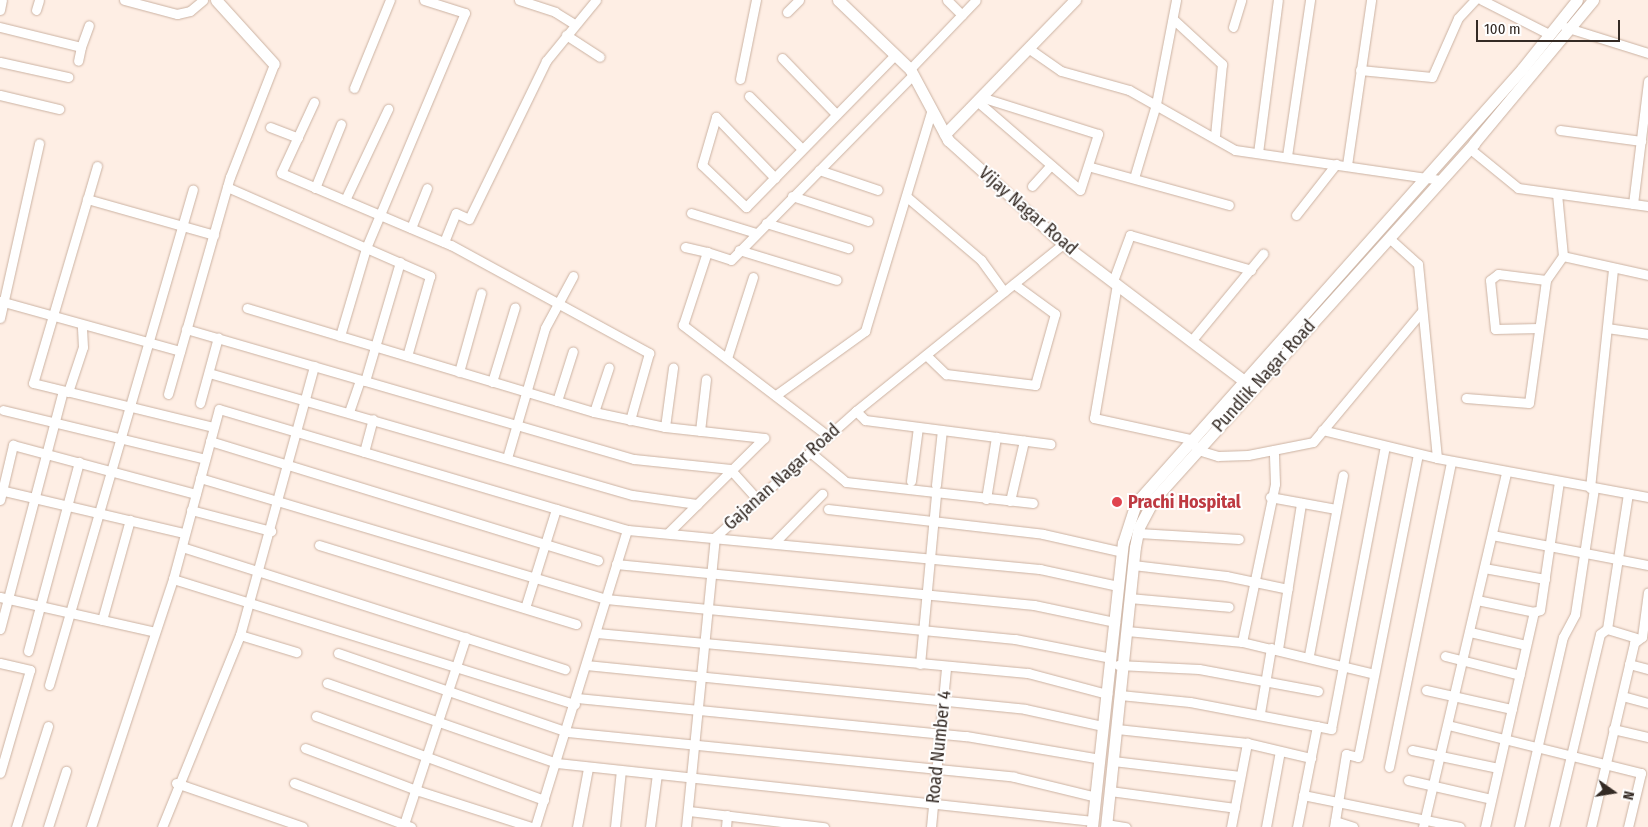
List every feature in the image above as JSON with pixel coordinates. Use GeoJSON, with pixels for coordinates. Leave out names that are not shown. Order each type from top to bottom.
{"type":"FeatureCollection","features":[{"type":"Feature","properties":{"kind":"main road"},"geometry":{"type":"LineString","coordinates":[[216,0],[274,64]]}},
{"type":"Feature","properties":{"kind":"main road","name":"Vijay Nagar Road"},"geometry":{"type":"LineString","coordinates":[[838,0],[895,54],[911,72],[945,134],[1063,244],[1243,378],[1253,388]]}},
{"type":"Feature","properties":{"kind":"main road"},"geometry":{"type":"LineString","coordinates":[[945,134],[1075,0]]}},
{"type":"Feature","properties":{"kind":"main road","name":"Pundlik Nagar Road"},"geometry":{"type":"LineString","coordinates":[[1106,826],[1133,565],[1138,533],[1154,500],[1469,148],[1564,25],[1577,0]]}},
{"type":"Feature","properties":{"kind":"main road","name":"Pundlik Nagar Road"},"geometry":{"type":"LineString","coordinates":[[1093,824],[1122,552],[1136,503],[1243,378],[1425,177],[1549,34],[1564,25],[1593,0]]}},
{"type":"Feature","properties":{"kind":"street"},"geometry":{"type":"LineString","coordinates":[[0,10],[2,0]]}},
{"type":"Feature","properties":{"kind":"street"},"geometry":{"type":"LineString","coordinates":[[36,10],[39,0]]}},
{"type":"Feature","properties":{"kind":"street"},"geometry":{"type":"LineString","coordinates":[[124,0],[177,14],[190,11],[203,0]]}},
{"type":"Feature","properties":{"kind":"street"},"geometry":{"type":"LineString","coordinates":[[354,88],[390,0]]}},
{"type":"Feature","properties":{"kind":"street"},"geometry":{"type":"LineString","coordinates":[[340,336],[366,248],[379,214],[465,12],[424,0]]}},
{"type":"Feature","properties":{"kind":"street"},"geometry":{"type":"LineString","coordinates":[[519,0],[555,12],[574,24]]}},
{"type":"Feature","properties":{"kind":"street"},"geometry":{"type":"LineString","coordinates":[[444,242],[456,213],[469,219],[546,61],[574,24],[596,0]]}},
{"type":"Feature","properties":{"kind":"street"},"geometry":{"type":"LineString","coordinates":[[740,79],[756,0]]}},
{"type":"Feature","properties":{"kind":"street"},"geometry":{"type":"LineString","coordinates":[[787,12],[799,0]]}},
{"type":"Feature","properties":{"kind":"street"},"geometry":{"type":"LineString","coordinates":[[947,0],[962,15]]}},
{"type":"Feature","properties":{"kind":"street"},"geometry":{"type":"LineString","coordinates":[[685,247],[730,260],[819,170],[976,0]]}},
{"type":"Feature","properties":{"kind":"street"},"geometry":{"type":"LineString","coordinates":[[1134,178],[1156,104],[1176,0]]}},
{"type":"Feature","properties":{"kind":"street"},"geometry":{"type":"LineString","coordinates":[[1233,27],[1241,0]]}},
{"type":"Feature","properties":{"kind":"street"},"geometry":{"type":"LineString","coordinates":[[1258,153],[1278,0]]}},
{"type":"Feature","properties":{"kind":"street"},"geometry":{"type":"LineString","coordinates":[[1287,156],[1310,0]]}},
{"type":"Feature","properties":{"kind":"street"},"geometry":{"type":"LineString","coordinates":[[1347,166],[1371,0]]}},
{"type":"Feature","properties":{"kind":"street"},"geometry":{"type":"LineString","coordinates":[[1360,70],[1432,76],[1458,18],[1475,0]]}},
{"type":"Feature","properties":{"kind":"street"},"geometry":{"type":"LineString","coordinates":[[1482,0],[1549,34]]}},
{"type":"Feature","properties":{"kind":"street"},"geometry":{"type":"LineString","coordinates":[[1172,19],[1222,64],[1215,136]]}},
{"type":"Feature","properties":{"kind":"street"},"geometry":{"type":"LineString","coordinates":[[1564,25],[1648,53]]}},
{"type":"Feature","properties":{"kind":"street"},"geometry":{"type":"LineString","coordinates":[[78,61],[89,26]]}},
{"type":"Feature","properties":{"kind":"street"},"geometry":{"type":"LineString","coordinates":[[0,27],[81,47]]}},
{"type":"Feature","properties":{"kind":"street"},"geometry":{"type":"LineString","coordinates":[[566,35],[600,57]]}},
{"type":"Feature","properties":{"kind":"street"},"geometry":{"type":"LineString","coordinates":[[1028,48],[1061,71],[1129,90],[1215,136],[1235,150],[1287,156],[1440,180]]}},
{"type":"Feature","properties":{"kind":"street"},"geometry":{"type":"LineString","coordinates":[[775,178],[716,117],[702,165],[746,207],[775,178],[895,54]]}},
{"type":"Feature","properties":{"kind":"street"},"geometry":{"type":"LineString","coordinates":[[782,58],[836,114]]}},
{"type":"Feature","properties":{"kind":"street"},"geometry":{"type":"LineString","coordinates":[[0,62],[68,78]]}},
{"type":"Feature","properties":{"kind":"street"},"geometry":{"type":"LineString","coordinates":[[168,394],[227,187],[274,64]]}},
{"type":"Feature","properties":{"kind":"street"},"geometry":{"type":"LineString","coordinates":[[1632,204],[1648,81]]}},
{"type":"Feature","properties":{"kind":"street"},"geometry":{"type":"LineString","coordinates":[[0,95],[59,109]]}},
{"type":"Feature","properties":{"kind":"street"},"geometry":{"type":"LineString","coordinates":[[749,96],[802,149]]}},
{"type":"Feature","properties":{"kind":"street"},"geometry":{"type":"LineString","coordinates":[[979,99],[1098,134],[1091,168],[1080,190],[1051,165],[979,99]]}},
{"type":"Feature","properties":{"kind":"street"},"geometry":{"type":"LineString","coordinates":[[314,102],[282,173],[444,242],[649,353],[630,420]]}},
{"type":"Feature","properties":{"kind":"street"},"geometry":{"type":"LineString","coordinates":[[345,200],[388,109]]}},
{"type":"Feature","properties":{"kind":"street"},"geometry":{"type":"LineString","coordinates":[[776,395],[865,331],[932,109]]}},
{"type":"Feature","properties":{"kind":"street"},"geometry":{"type":"LineString","coordinates":[[315,188],[341,124]]}},
{"type":"Feature","properties":{"kind":"street"},"geometry":{"type":"LineString","coordinates":[[270,127],[298,138]]}},
{"type":"Feature","properties":{"kind":"street"},"geometry":{"type":"LineString","coordinates":[[1560,130],[1640,140]]}},
{"type":"Feature","properties":{"kind":"street"},"geometry":{"type":"LineString","coordinates":[[0,318],[2,301],[39,143]]}},
{"type":"Feature","properties":{"kind":"street"},"geometry":{"type":"LineString","coordinates":[[1469,148],[1518,188],[1648,206]]}},
{"type":"Feature","properties":{"kind":"street"},"geometry":{"type":"LineString","coordinates":[[1296,215],[1336,164]]}},
{"type":"Feature","properties":{"kind":"street"},"geometry":{"type":"LineString","coordinates":[[1032,186],[1051,165]]}},
{"type":"Feature","properties":{"kind":"street"},"geometry":{"type":"LineString","coordinates":[[97,166],[51,316],[33,383],[214,427]]}},
{"type":"Feature","properties":{"kind":"street"},"geometry":{"type":"LineString","coordinates":[[1091,168],[1229,205]]}},
{"type":"Feature","properties":{"kind":"street"},"geometry":{"type":"LineString","coordinates":[[819,170],[878,190]]}},
{"type":"Feature","properties":{"kind":"street"},"geometry":{"type":"LineString","coordinates":[[227,187],[430,276],[407,356]]}},
{"type":"Feature","properties":{"kind":"street"},"geometry":{"type":"LineString","coordinates":[[411,228],[427,188]]}},
{"type":"Feature","properties":{"kind":"street"},"geometry":{"type":"LineString","coordinates":[[50,685],[118,438],[193,189]]}},
{"type":"Feature","properties":{"kind":"street"},"geometry":{"type":"LineString","coordinates":[[1466,398],[1529,403],[1546,280],[1563,256],[1557,194]]}},
{"type":"Feature","properties":{"kind":"street"},"geometry":{"type":"LineString","coordinates":[[792,196],[868,221]]}},
{"type":"Feature","properties":{"kind":"street"},"geometry":{"type":"LineString","coordinates":[[907,197],[981,260],[1004,292]]}},
{"type":"Feature","properties":{"kind":"street"},"geometry":{"type":"LineString","coordinates":[[87,200],[214,235]]}},
{"type":"Feature","properties":{"kind":"street"},"geometry":{"type":"LineString","coordinates":[[691,213],[756,233]]}},
{"type":"Feature","properties":{"kind":"street"},"geometry":{"type":"LineString","coordinates":[[766,223],[848,248]]}},
{"type":"Feature","properties":{"kind":"street"},"geometry":{"type":"LineString","coordinates":[[1251,270],[1130,235],[1115,283],[1094,418],[1190,439],[1198,450],[1218,456],[1274,450],[1313,442],[1422,311]]}},
{"type":"Feature","properties":{"kind":"street"},"geometry":{"type":"LineString","coordinates":[[1389,238],[1418,264],[1437,458]]}},
{"type":"Feature","properties":{"kind":"street","name":"Gajanan Nagar Road"},"geometry":{"type":"LineString","coordinates":[[686,827],[696,746],[715,537],[856,411],[1063,244]]}},
{"type":"Feature","properties":{"kind":"street"},"geometry":{"type":"LineString","coordinates":[[738,250],[837,280]]}},
{"type":"Feature","properties":{"kind":"street"},"geometry":{"type":"LineString","coordinates":[[707,252],[683,325],[828,436]]}},
{"type":"Feature","properties":{"kind":"street"},"geometry":{"type":"LineString","coordinates":[[1192,340],[1263,254]]}},
{"type":"Feature","properties":{"kind":"street"},"geometry":{"type":"LineString","coordinates":[[1563,256],[1613,269],[1648,275]]}},
{"type":"Feature","properties":{"kind":"street"},"geometry":{"type":"LineString","coordinates":[[349,412],[375,347],[400,262]]}},
{"type":"Feature","properties":{"kind":"street"},"geometry":{"type":"LineString","coordinates":[[1519,827],[1563,637],[1575,614],[1592,488],[1613,269]]}},
{"type":"Feature","properties":{"kind":"street"},"geometry":{"type":"LineString","coordinates":[[1539,328],[1495,329],[1490,280],[1498,274],[1546,280]]}},
{"type":"Feature","properties":{"kind":"street"},"geometry":{"type":"LineString","coordinates":[[506,458],[556,304],[573,276]]}},
{"type":"Feature","properties":{"kind":"street"},"geometry":{"type":"LineString","coordinates":[[727,358],[753,277]]}},
{"type":"Feature","properties":{"kind":"street"},"geometry":{"type":"LineString","coordinates":[[926,354],[946,374],[1035,386],[1056,314],[1014,284]]}},
{"type":"Feature","properties":{"kind":"street"},"geometry":{"type":"LineString","coordinates":[[459,372],[481,293]]}},
{"type":"Feature","properties":{"kind":"street"},"geometry":{"type":"LineString","coordinates":[[2,301],[180,351]]}},
{"type":"Feature","properties":{"kind":"street"},"geometry":{"type":"LineString","coordinates":[[492,382],[515,307]]}},
{"type":"Feature","properties":{"kind":"street"},"geometry":{"type":"LineString","coordinates":[[247,308],[594,412],[665,428],[764,438],[730,469],[668,533]]}},
{"type":"Feature","properties":{"kind":"street"},"geometry":{"type":"LineString","coordinates":[[0,629],[4,598],[54,423],[83,347],[82,325]]}},
{"type":"Feature","properties":{"kind":"street"},"geometry":{"type":"LineString","coordinates":[[1607,328],[1648,334]]}},
{"type":"Feature","properties":{"kind":"street"},"geometry":{"type":"LineString","coordinates":[[186,329],[634,459],[730,469],[757,499]]}},
{"type":"Feature","properties":{"kind":"street"},"geometry":{"type":"LineString","coordinates":[[200,403],[218,338]]}},
{"type":"Feature","properties":{"kind":"street"},"geometry":{"type":"LineString","coordinates":[[557,401],[573,351]]}},
{"type":"Feature","properties":{"kind":"street"},"geometry":{"type":"LineString","coordinates":[[162,827],[176,783],[240,635],[281,499],[314,366]]}},
{"type":"Feature","properties":{"kind":"street"},"geometry":{"type":"LineString","coordinates":[[594,412],[609,367]]}},
{"type":"Feature","properties":{"kind":"street"},"geometry":{"type":"LineString","coordinates":[[665,428],[673,368]]}},
{"type":"Feature","properties":{"kind":"street"},"geometry":{"type":"LineString","coordinates":[[209,373],[373,418],[633,495],[697,504]]}},
{"type":"Feature","properties":{"kind":"street"},"geometry":{"type":"LineString","coordinates":[[700,431],[706,379]]}},
{"type":"Feature","properties":{"kind":"street"},"geometry":{"type":"LineString","coordinates":[[91,827],[173,579],[219,409],[626,530],[774,542],[1040,569],[1118,586]]}},
{"type":"Feature","properties":{"kind":"street"},"geometry":{"type":"LineString","coordinates":[[4,410],[205,458]]}},
{"type":"Feature","properties":{"kind":"street"},"geometry":{"type":"LineString","coordinates":[[856,411],[865,420],[1050,444]]}},
{"type":"Feature","properties":{"kind":"street"},"geometry":{"type":"LineString","coordinates":[[364,452],[373,418]]}},
{"type":"Feature","properties":{"kind":"street"},"geometry":{"type":"LineString","coordinates":[[911,481],[918,427]]}},
{"type":"Feature","properties":{"kind":"street"},"geometry":{"type":"LineString","coordinates":[[920,664],[942,430]]}},
{"type":"Feature","properties":{"kind":"street"},"geometry":{"type":"LineString","coordinates":[[1322,430],[1451,461],[1648,497]]}},
{"type":"Feature","properties":{"kind":"street"},"geometry":{"type":"LineString","coordinates":[[986,499],[996,437]]}},
{"type":"Feature","properties":{"kind":"street"},"geometry":{"type":"LineString","coordinates":[[210,440],[598,560]]}},
{"type":"Feature","properties":{"kind":"street"},"geometry":{"type":"LineString","coordinates":[[1010,501],[1024,441]]}},
{"type":"Feature","properties":{"kind":"street"},"geometry":{"type":"LineString","coordinates":[[184,533],[67,505],[1,493],[13,445],[196,494]]}},
{"type":"Feature","properties":{"kind":"street"},"geometry":{"type":"LineString","coordinates":[[1120,695],[1260,713],[1331,729],[1385,446]]}},
{"type":"Feature","properties":{"kind":"street"},"geometry":{"type":"LineString","coordinates":[[1242,642],[1270,497],[1275,484],[1274,450]]}},
{"type":"Feature","properties":{"kind":"street"},"geometry":{"type":"LineString","coordinates":[[810,452],[846,482],[936,490],[986,499],[1033,503]]}},
{"type":"Feature","properties":{"kind":"street"},"geometry":{"type":"LineString","coordinates":[[1353,827],[1334,824],[1340,801],[1346,754],[1358,757],[1418,454]]}},
{"type":"Feature","properties":{"kind":"street"},"geometry":{"type":"LineString","coordinates":[[1389,766],[1451,461]]}},
{"type":"Feature","properties":{"kind":"street"},"geometry":{"type":"LineString","coordinates":[[28,651],[79,462]]}},
{"type":"Feature","properties":{"kind":"street"},"geometry":{"type":"LineString","coordinates":[[1424,823],[1455,697],[1506,472]]}},
{"type":"Feature","properties":{"kind":"street"},"geometry":{"type":"LineString","coordinates":[[1309,656],[1343,475]]}},
{"type":"Feature","properties":{"kind":"street"},"geometry":{"type":"LineString","coordinates":[[200,478],[281,499],[606,599],[709,607],[1015,639],[1110,661],[1123,666],[1199,669],[1318,691]]}},
{"type":"Feature","properties":{"kind":"street"},"geometry":{"type":"LineString","coordinates":[[1477,600],[1534,612],[1540,610],[1559,482]]}},
{"type":"Feature","properties":{"kind":"street"},"geometry":{"type":"LineString","coordinates":[[774,542],[822,494]]}},
{"type":"Feature","properties":{"kind":"street"},"geometry":{"type":"LineString","coordinates":[[1554,827],[1600,634],[1607,629],[1628,494]]}},
{"type":"Feature","properties":{"kind":"street"},"geometry":{"type":"LineString","coordinates":[[1270,497],[1336,509]]}},
{"type":"Feature","properties":{"kind":"street"},"geometry":{"type":"LineString","coordinates":[[1260,713],[1265,682],[1275,648],[1288,589],[1301,503]]}},
{"type":"Feature","properties":{"kind":"street"},"geometry":{"type":"LineString","coordinates":[[828,509],[933,524],[1043,534],[1122,552]]}},
{"type":"Feature","properties":{"kind":"street"},"geometry":{"type":"LineString","coordinates":[[191,510],[271,531]]}},
{"type":"Feature","properties":{"kind":"street"},"geometry":{"type":"LineString","coordinates":[[525,608],[556,510]]}},
{"type":"Feature","properties":{"kind":"street"},"geometry":{"type":"LineString","coordinates":[[102,620],[130,520]]}},
{"type":"Feature","properties":{"kind":"street"},"geometry":{"type":"LineString","coordinates":[[535,827],[567,732],[626,530]]}},
{"type":"Feature","properties":{"kind":"street"},"geometry":{"type":"LineString","coordinates":[[1138,533],[1239,540]]}},
{"type":"Feature","properties":{"kind":"street"},"geometry":{"type":"LineString","coordinates":[[1492,536],[1648,565]]}},
{"type":"Feature","properties":{"kind":"street"},"geometry":{"type":"LineString","coordinates":[[318,545],[576,624]]}},
{"type":"Feature","properties":{"kind":"street"},"geometry":{"type":"LineString","coordinates":[[182,547],[260,569],[565,668]]}},
{"type":"Feature","properties":{"kind":"street"},"geometry":{"type":"LineString","coordinates":[[616,564],[1034,605],[1114,622]]}},
{"type":"Feature","properties":{"kind":"street"},"geometry":{"type":"LineString","coordinates":[[1133,565],[1253,582],[1288,589]]}},
{"type":"Feature","properties":{"kind":"street"},"geometry":{"type":"LineString","coordinates":[[1484,568],[1545,579]]}},
{"type":"Feature","properties":{"kind":"street"},"geometry":{"type":"LineString","coordinates":[[173,579],[250,601],[456,667],[576,701],[699,710],[1023,742],[1100,759]]}},
{"type":"Feature","properties":{"kind":"street"},"geometry":{"type":"LineString","coordinates":[[1591,827],[1629,664],[1642,637],[1648,592]]}},
{"type":"Feature","properties":{"kind":"street"},"geometry":{"type":"LineString","coordinates":[[4,598],[155,632]]}},
{"type":"Feature","properties":{"kind":"street"},"geometry":{"type":"LineString","coordinates":[[1129,598],[1229,607]]}},
{"type":"Feature","properties":{"kind":"street"},"geometry":{"type":"LineString","coordinates":[[1485,827],[1534,612]]}},
{"type":"Feature","properties":{"kind":"street"},"geometry":{"type":"LineString","coordinates":[[1607,629],[1642,637]]}},
{"type":"Feature","properties":{"kind":"street"},"geometry":{"type":"LineString","coordinates":[[1127,631],[1242,642],[1309,656],[1342,667],[1374,674]]}},
{"type":"Feature","properties":{"kind":"street"},"geometry":{"type":"LineString","coordinates":[[1470,632],[1526,645]]}},
{"type":"Feature","properties":{"kind":"street"},"geometry":{"type":"LineString","coordinates":[[596,633],[705,642],[946,667],[1028,673],[1107,694]]}},
{"type":"Feature","properties":{"kind":"street"},"geometry":{"type":"LineString","coordinates":[[240,635],[296,652]]}},
{"type":"Feature","properties":{"kind":"street"},"geometry":{"type":"LineString","coordinates":[[294,783],[406,826],[418,791],[426,754],[466,636]]}},
{"type":"Feature","properties":{"kind":"street"},"geometry":{"type":"LineString","coordinates":[[338,653],[567,732],[1014,777],[1096,797]]}},
{"type":"Feature","properties":{"kind":"street"},"geometry":{"type":"LineString","coordinates":[[1446,656],[1520,675]]}},
{"type":"Feature","properties":{"kind":"street"},"geometry":{"type":"LineString","coordinates":[[0,663],[30,670],[0,770]]}},
{"type":"Feature","properties":{"kind":"street"},"geometry":{"type":"LineString","coordinates":[[1629,664],[1648,669]]}},
{"type":"Feature","properties":{"kind":"street"},"geometry":{"type":"LineString","coordinates":[[586,665],[1025,709],[1103,726]]}},
{"type":"Feature","properties":{"kind":"street","name":"Road Number 4"},"geometry":{"type":"LineString","coordinates":[[931,827],[946,667]]}},
{"type":"Feature","properties":{"kind":"street"},"geometry":{"type":"LineString","coordinates":[[327,683],[557,763],[588,768],[693,776],[933,803],[1093,824]]}},
{"type":"Feature","properties":{"kind":"street"},"geometry":{"type":"LineString","coordinates":[[1426,690],[1512,709]]}},
{"type":"Feature","properties":{"kind":"street"},"geometry":{"type":"LineString","coordinates":[[1622,696],[1648,703]]}},
{"type":"Feature","properties":{"kind":"street"},"geometry":{"type":"LineString","coordinates":[[316,716],[426,754],[544,800]]}},
{"type":"Feature","properties":{"kind":"street"},"geometry":{"type":"LineString","coordinates":[[1448,725],[1606,764],[1643,776],[1628,827]]}},
{"type":"Feature","properties":{"kind":"street"},"geometry":{"type":"LineString","coordinates":[[16,827],[48,726]]}},
{"type":"Feature","properties":{"kind":"street"},"geometry":{"type":"LineString","coordinates":[[1298,827],[1317,726]]}},
{"type":"Feature","properties":{"kind":"street"},"geometry":{"type":"LineString","coordinates":[[1117,729],[1246,743],[1311,758]]}},
{"type":"Feature","properties":{"kind":"street"},"geometry":{"type":"LineString","coordinates":[[1614,730],[1648,737]]}},
{"type":"Feature","properties":{"kind":"street"},"geometry":{"type":"LineString","coordinates":[[1231,827],[1246,743]]}},
{"type":"Feature","properties":{"kind":"street"},"geometry":{"type":"LineString","coordinates":[[305,748],[418,791],[531,827]]}},
{"type":"Feature","properties":{"kind":"street"},"geometry":{"type":"LineString","coordinates":[[1412,750],[1498,768]]}},
{"type":"Feature","properties":{"kind":"street"},"geometry":{"type":"LineString","coordinates":[[1266,827],[1280,751]]}},
{"type":"Feature","properties":{"kind":"street"},"geometry":{"type":"LineString","coordinates":[[1113,761],[1240,776]]}},
{"type":"Feature","properties":{"kind":"street"},"geometry":{"type":"LineString","coordinates":[[577,827],[588,768]]}},
{"type":"Feature","properties":{"kind":"street"},"geometry":{"type":"LineString","coordinates":[[615,827],[621,770]]}},
{"type":"Feature","properties":{"kind":"street"},"geometry":{"type":"LineString","coordinates":[[48,827],[66,771]]}},
{"type":"Feature","properties":{"kind":"street"},"geometry":{"type":"LineString","coordinates":[[650,827],[657,774]]}},
{"type":"Feature","properties":{"kind":"street"},"geometry":{"type":"LineString","coordinates":[[1408,780],[1491,799]]}},
{"type":"Feature","properties":{"kind":"street"},"geometry":{"type":"LineString","coordinates":[[176,783],[303,827]]}},
{"type":"Feature","properties":{"kind":"street"},"geometry":{"type":"LineString","coordinates":[[1110,791],[1235,808]]}},
{"type":"Feature","properties":{"kind":"street"},"geometry":{"type":"LineString","coordinates":[[1303,795],[1340,801],[1424,823],[1460,827]]}},
{"type":"Feature","properties":{"kind":"street"},"geometry":{"type":"LineString","coordinates":[[689,811],[824,827]]}},
{"type":"Feature","properties":{"kind":"street"},"geometry":{"type":"LineString","coordinates":[[726,827],[727,815]]}},
{"type":"Feature","properties":{"kind":"street"},"geometry":{"type":"LineString","coordinates":[[1106,826],[1126,827]]}},
{"type":"Feature","properties":{"kind":"place","name":"Prachi Hospital"},"geometry":{"type":"Point","coordinates":[1117,502]}}]}
